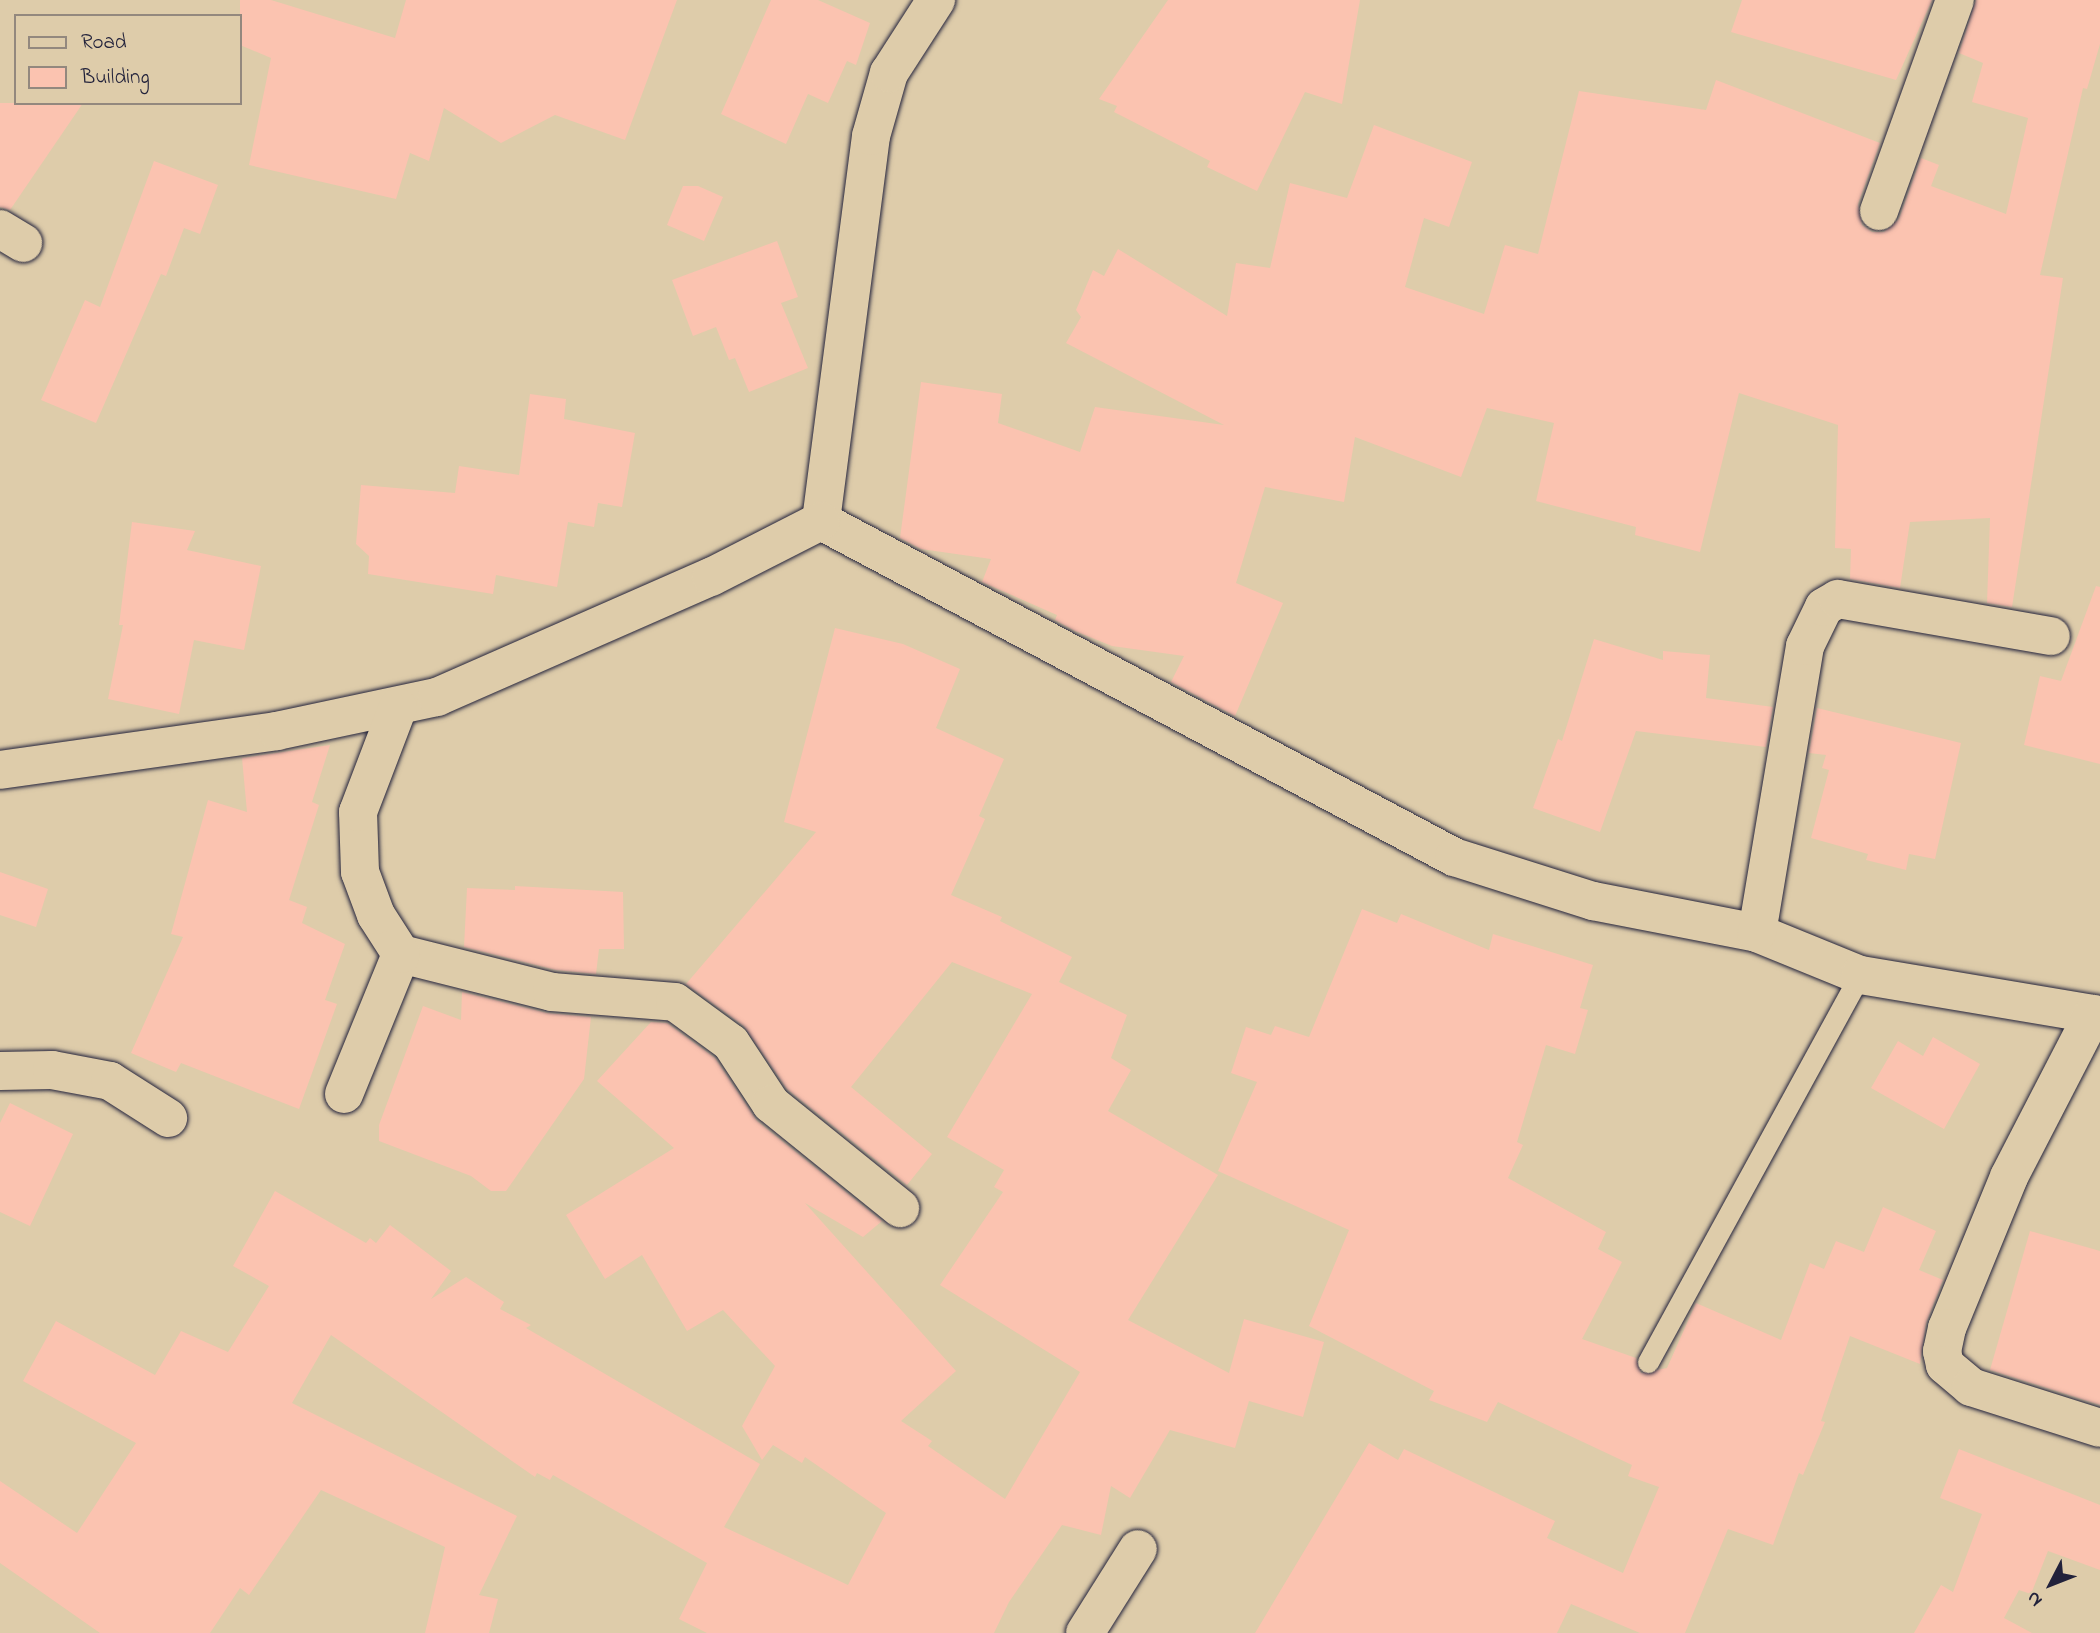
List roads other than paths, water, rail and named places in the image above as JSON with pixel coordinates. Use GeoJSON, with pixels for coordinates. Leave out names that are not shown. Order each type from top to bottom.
{"type":"FeatureCollection","features":[{"type":"Feature","properties":{"kind":"street"},"geometry":{"type":"LineString","coordinates":[[821,521],[871,136],[889,73],[936,0]]}},
{"type":"Feature","properties":{"kind":"street"},"geometry":{"type":"LineString","coordinates":[[1879,211],[1955,0]]}},
{"type":"Feature","properties":{"kind":"street"},"geometry":{"type":"LineString","coordinates":[[0,770],[277,731],[437,697],[711,577],[821,521]]}},
{"type":"Feature","properties":{"kind":"street"},"geometry":{"type":"LineString","coordinates":[[821,521],[1454,857],[1593,901],[1757,933],[1860,975],[2096,1015],[2009,1177],[1947,1328],[1942,1351],[1955,1377],[1971,1387],[2100,1427]]}},
{"type":"Feature","properties":{"kind":"street"},"geometry":{"type":"LineString","coordinates":[[1757,933],[1805,646],[1824,607],[1838,599],[2051,636]]}},
{"type":"Feature","properties":{"kind":"street"},"geometry":{"type":"LineString","coordinates":[[398,707],[358,812],[359,872],[376,915],[401,954],[552,992],[675,1002],[730,1043],[771,1104],[900,1208]]}},
{"type":"Feature","properties":{"kind":"street"},"geometry":{"type":"LineString","coordinates":[[344,1094],[401,954]]}},
{"type":"Feature","properties":{"kind":"street"},"geometry":{"type":"LineString","coordinates":[[0,1071],[52,1070],[110,1081],[168,1118]]}},
{"type":"Feature","properties":{"kind":"street"},"geometry":{"type":"LineString","coordinates":[[1085,1633],[1138,1549]]}},
{"type":"Feature","properties":{"kind":"lane"},"geometry":{"type":"LineString","coordinates":[[1648,1362],[1860,975]]}}]}
